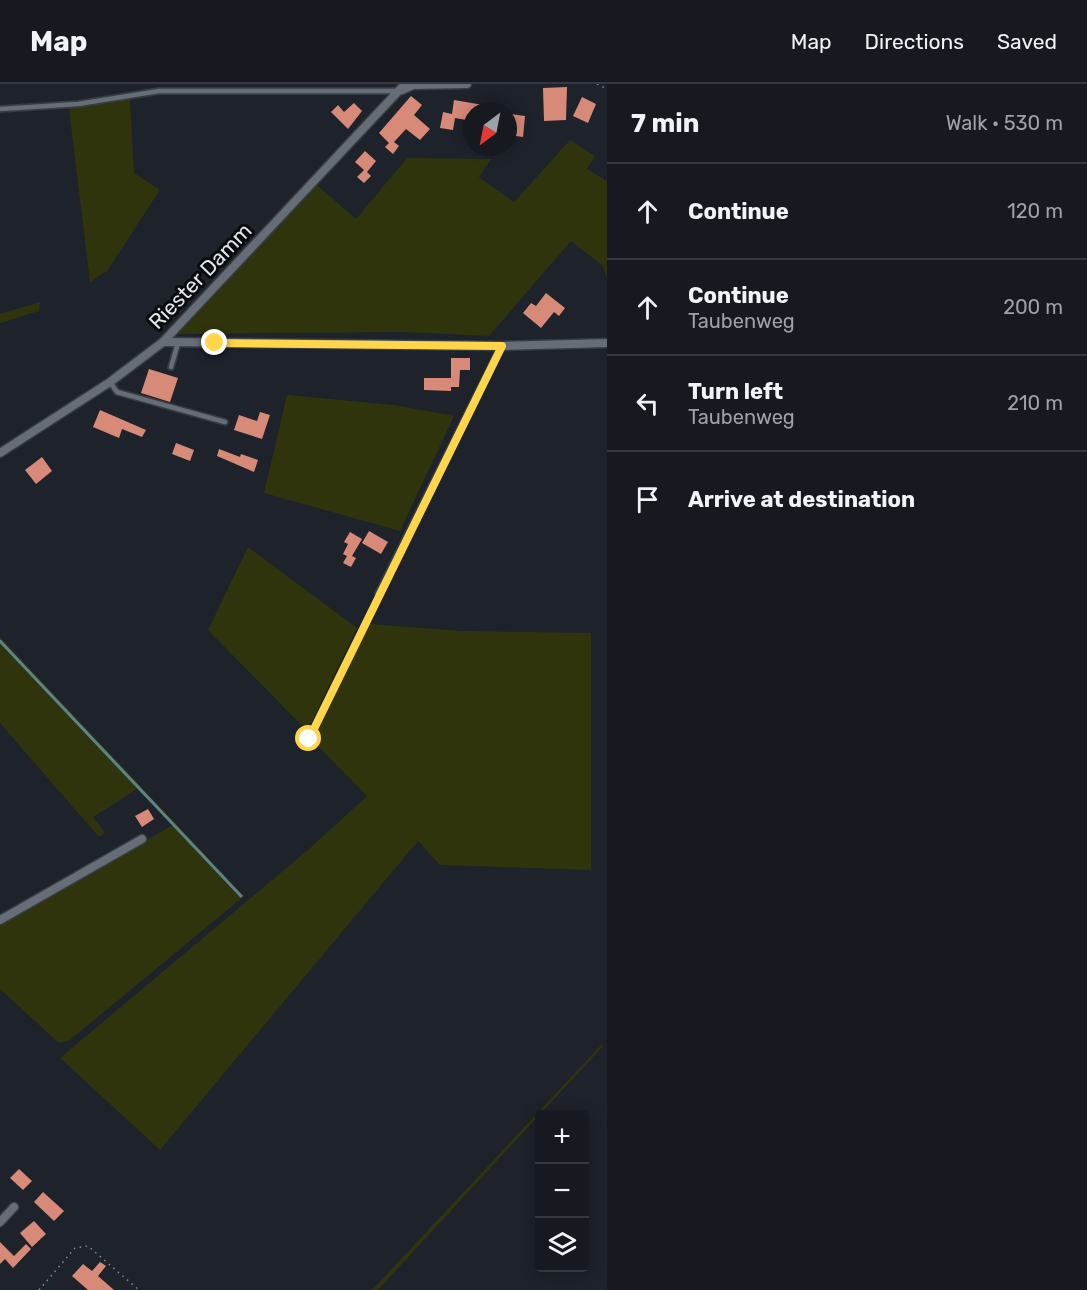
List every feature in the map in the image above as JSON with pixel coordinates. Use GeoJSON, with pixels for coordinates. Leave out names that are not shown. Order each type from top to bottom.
{"type":"FeatureCollection","features":[{"type":"Feature","properties":{"kind":"street","name":"Riester Damm"},"geometry":{"type":"LineString","coordinates":[[0,453],[110,382],[163,342],[405,84]]}},
{"type":"Feature","properties":{"kind":"street"},"geometry":{"type":"LineString","coordinates":[[399,91],[413,85],[467,84]]}},
{"type":"Feature","properties":{"kind":"street"},"geometry":{"type":"LineString","coordinates":[[163,342],[502,346],[607,343]]}},
{"type":"Feature","properties":{"kind":"street"},"geometry":{"type":"LineString","coordinates":[[0,920],[142,839]]}},
{"type":"Feature","properties":{"kind":"street"},"geometry":{"type":"LineString","coordinates":[[0,1222],[14,1207]]}},
{"type":"Feature","properties":{"kind":"lane"},"geometry":{"type":"LineString","coordinates":[[0,109],[78,104],[159,91],[399,91]]}},
{"type":"Feature","properties":{"kind":"lane"},"geometry":{"type":"LineString","coordinates":[[171,367],[178,343]]}},
{"type":"Feature","properties":{"kind":"lane"},"geometry":{"type":"LineString","coordinates":[[378,594],[502,346]]}},
{"type":"Feature","properties":{"kind":"lane"},"geometry":{"type":"LineString","coordinates":[[110,382],[117,392],[225,422]]}},
{"type":"Feature","properties":{"kind":"path"},"geometry":{"type":"LineString","coordinates":[[597,84],[607,89]]}},
{"type":"Feature","properties":{"kind":"path"},"geometry":{"type":"LineString","coordinates":[[309,739],[378,594]]}},
{"type":"Feature","properties":{"kind":"path"},"geometry":{"type":"LineString","coordinates":[[39,1290],[75,1248],[88,1246],[139,1290]]}},
{"type":"Feature","properties":{"kind":"green space"},"geometry":{"type":"Polygon","coordinates":[[[130,99],[134,173],[160,190],[107,271],[90,282],[69,109],[130,99]]]}},
{"type":"Feature","properties":{"kind":"green space"},"geometry":{"type":"Polygon","coordinates":[[[570,140],[595,156],[587,169],[607,181],[607,279],[603,266],[571,241],[489,336],[403,332],[176,334],[317,185],[356,219],[407,158],[491,159],[479,177],[514,202],[570,140]]]}},
{"type":"Feature","properties":{"kind":"green space"},"geometry":{"type":"Polygon","coordinates":[[[40,302],[39,311],[0,323],[0,314],[40,302]]]}},
{"type":"Feature","properties":{"kind":"green space"},"geometry":{"type":"Polygon","coordinates":[[[287,395],[394,405],[454,416],[400,531],[264,493],[287,395]]]}},
{"type":"Feature","properties":{"kind":"green space"},"geometry":{"type":"Polygon","coordinates":[[[248,547],[357,628],[307,731],[208,630],[248,547]]]}},
{"type":"Feature","properties":{"kind":"green space"},"geometry":{"type":"Polygon","coordinates":[[[368,624],[463,631],[591,633],[591,870],[440,865],[418,841],[160,1150],[60,1058],[309,849],[367,796],[312,740],[368,624]]]}},
{"type":"Feature","properties":{"kind":"green space"},"geometry":{"type":"Polygon","coordinates":[[[0,637],[244,896],[70,1040],[59,1043],[0,989],[0,925],[173,825],[137,789],[93,817],[105,833],[99,837],[0,723],[0,637]]]}},
{"type":"Feature","properties":{"kind":"green space"},"geometry":{"type":"Polygon","coordinates":[[[602,1044],[603,1046],[544,1110],[540,1110],[602,1044]]]}},
{"type":"Feature","properties":{"kind":"green space"},"geometry":{"type":"Polygon","coordinates":[[[535,1116],[535,1120],[378,1290],[372,1290],[535,1116]]]}},
{"type":"Feature","properties":{"kind":"building"},"geometry":{"type":"Polygon","coordinates":[[[567,87],[566,120],[544,121],[543,88],[567,87]]]}},
{"type":"Feature","properties":{"kind":"building"},"geometry":{"type":"Polygon","coordinates":[[[411,96],[422,105],[414,115],[430,129],[420,140],[406,129],[394,142],[399,146],[393,154],[385,147],[389,143],[379,133],[411,96]]]}},
{"type":"Feature","properties":{"kind":"building"},"geometry":{"type":"Polygon","coordinates":[[[582,97],[596,104],[588,123],[573,116],[582,97]]]}},
{"type":"Feature","properties":{"kind":"building"},"geometry":{"type":"Polygon","coordinates":[[[454,100],[466,102],[463,102],[463,119],[455,118],[453,130],[440,128],[443,112],[452,114],[454,100]]]}},
{"type":"Feature","properties":{"kind":"building"},"geometry":{"type":"Polygon","coordinates":[[[354,103],[362,111],[348,129],[331,112],[338,105],[344,112],[354,103]]]}},
{"type":"Feature","properties":{"kind":"building"},"geometry":{"type":"Polygon","coordinates":[[[517,115],[525,116],[523,137],[517,136],[517,115]]]}},
{"type":"Feature","properties":{"kind":"building"},"geometry":{"type":"Polygon","coordinates":[[[365,151],[376,161],[367,172],[371,176],[364,183],[357,177],[364,170],[355,162],[365,151]]]}},
{"type":"Feature","properties":{"kind":"building"},"geometry":{"type":"Polygon","coordinates":[[[546,293],[565,308],[559,316],[554,312],[541,328],[523,313],[531,303],[536,306],[546,293]]]}},
{"type":"Feature","properties":{"kind":"building"},"geometry":{"type":"Polygon","coordinates":[[[451,358],[470,358],[470,370],[460,370],[459,387],[451,387],[451,391],[424,390],[424,378],[451,378],[451,358]]]}},
{"type":"Feature","properties":{"kind":"building"},"geometry":{"type":"Polygon","coordinates":[[[149,369],[178,378],[170,402],[141,393],[149,369]]]}},
{"type":"Feature","properties":{"kind":"building"},"geometry":{"type":"Polygon","coordinates":[[[100,410],[146,430],[142,437],[122,429],[119,438],[93,427],[100,410]]]}},
{"type":"Feature","properties":{"kind":"building"},"geometry":{"type":"Polygon","coordinates":[[[260,412],[270,415],[262,439],[234,430],[239,415],[257,421],[260,412]]]}},
{"type":"Feature","properties":{"kind":"building"},"geometry":{"type":"Polygon","coordinates":[[[176,443],[194,450],[190,461],[172,454],[176,443]]]}},
{"type":"Feature","properties":{"kind":"building"},"geometry":{"type":"Polygon","coordinates":[[[219,449],[240,457],[241,454],[258,460],[254,472],[217,456],[219,449]]]}},
{"type":"Feature","properties":{"kind":"building"},"geometry":{"type":"Polygon","coordinates":[[[42,457],[52,471],[36,484],[25,470],[42,457]]]}},
{"type":"Feature","properties":{"kind":"building"},"geometry":{"type":"Polygon","coordinates":[[[369,531],[388,542],[381,554],[362,543],[369,531]]]}},
{"type":"Feature","properties":{"kind":"building"},"geometry":{"type":"Polygon","coordinates":[[[350,532],[362,539],[352,556],[356,558],[351,567],[343,563],[347,556],[343,554],[348,544],[344,542],[350,532]]]}},
{"type":"Feature","properties":{"kind":"building"},"geometry":{"type":"Polygon","coordinates":[[[148,809],[154,819],[142,827],[135,816],[148,809]]]}},
{"type":"Feature","properties":{"kind":"building"},"geometry":{"type":"Polygon","coordinates":[[[19,1169],[32,1181],[23,1190],[10,1178],[19,1169]]]}},
{"type":"Feature","properties":{"kind":"building"},"geometry":{"type":"Polygon","coordinates":[[[43,1192],[64,1211],[54,1221],[34,1202],[43,1192]]]}},
{"type":"Feature","properties":{"kind":"building"},"geometry":{"type":"Polygon","coordinates":[[[34,1221],[46,1234],[32,1247],[20,1233],[34,1221]]]}},
{"type":"Feature","properties":{"kind":"building"},"geometry":{"type":"Polygon","coordinates":[[[0,1242],[14,1256],[26,1244],[31,1249],[13,1268],[5,1259],[0,1264],[0,1242]]]}},
{"type":"Feature","properties":{"kind":"building"},"geometry":{"type":"Polygon","coordinates":[[[100,1262],[106,1266],[98,1276],[114,1290],[88,1290],[72,1276],[83,1264],[92,1271],[100,1262]]]}},
{"type":"Feature","properties":{"kind":"waterway"},"geometry":{"type":"LineString","coordinates":[[0,641],[241,896]]}},
{"type":"Feature","properties":{"kind":"route"},"geometry":{"type":"LineString","coordinates":[[215,343],[502,346],[378,594],[309,739]]}}]}
